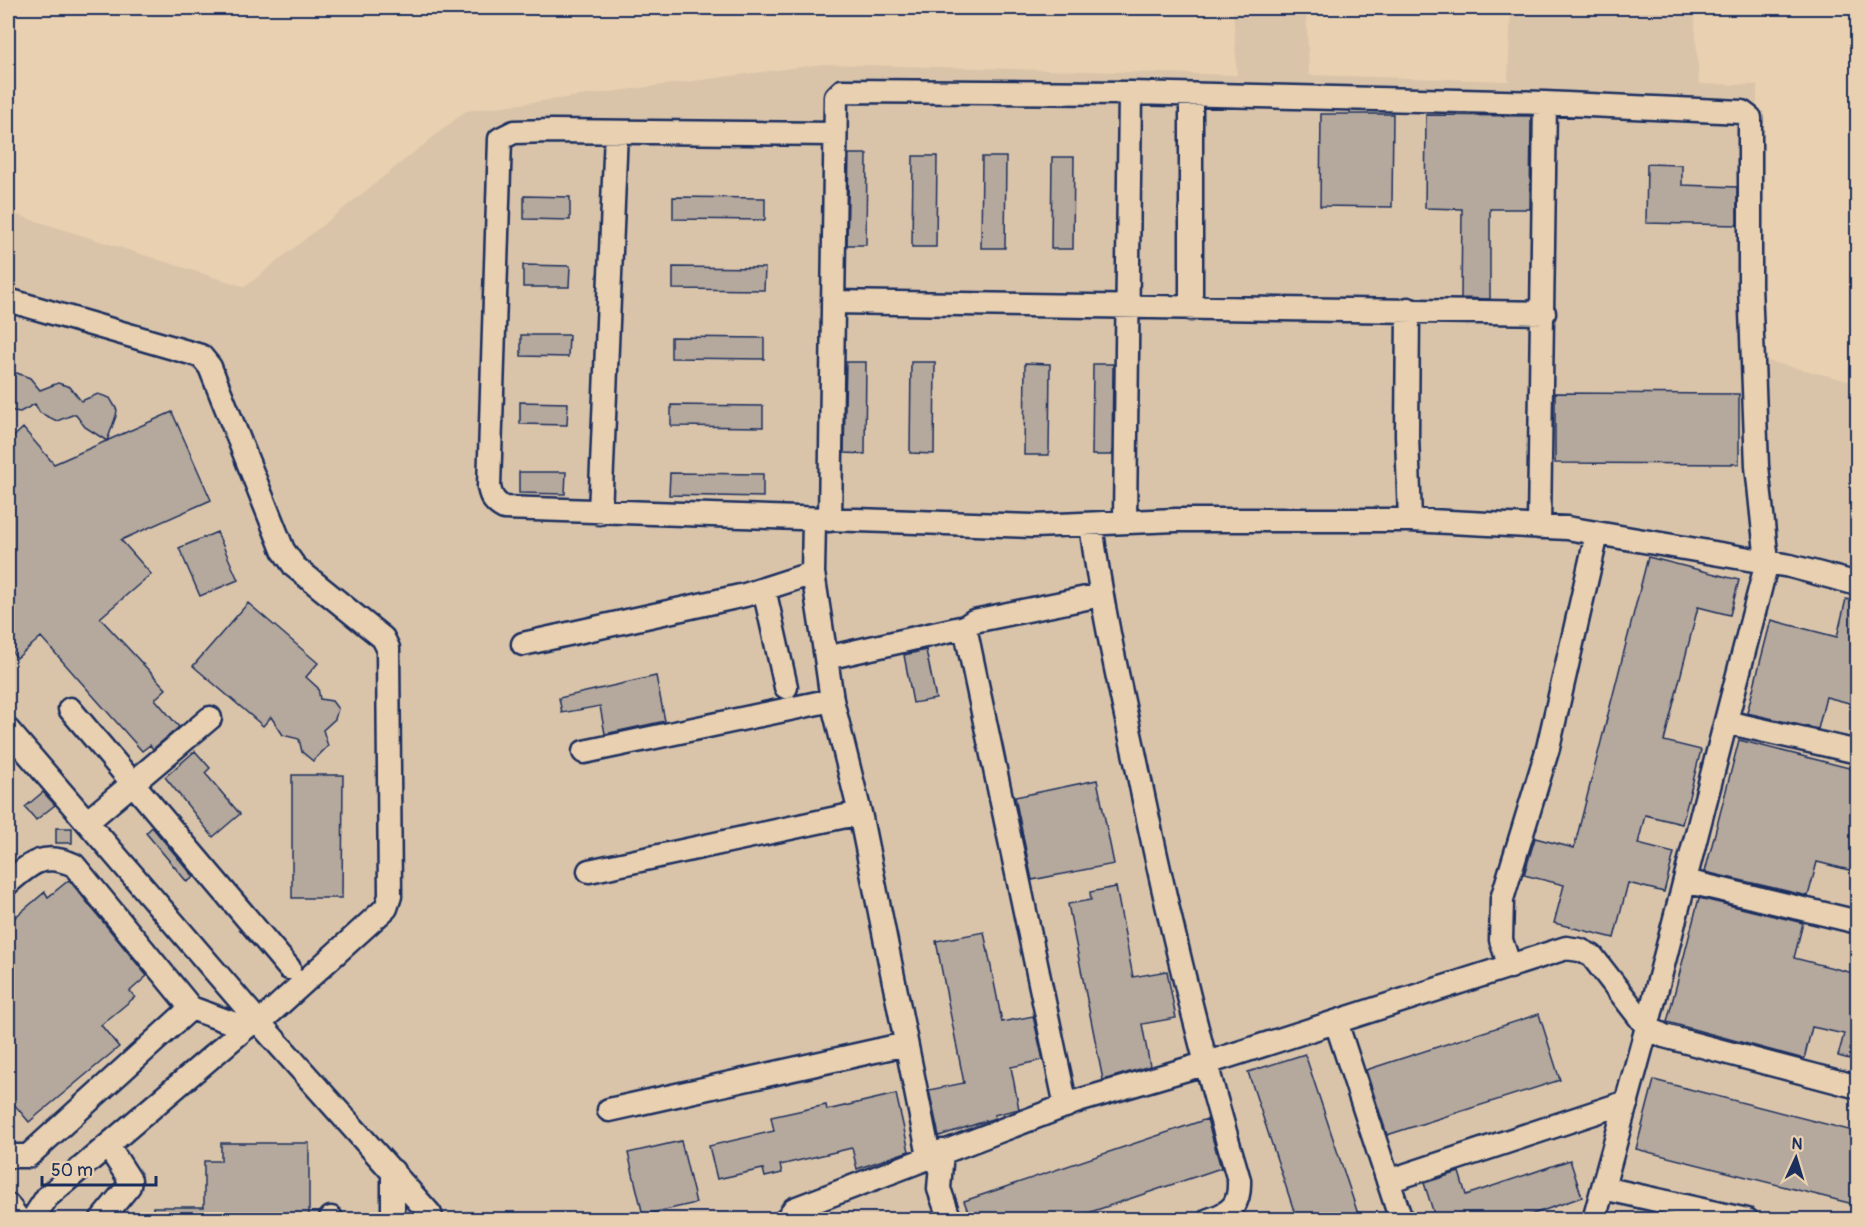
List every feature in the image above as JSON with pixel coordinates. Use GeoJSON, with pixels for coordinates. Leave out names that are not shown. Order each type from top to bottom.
{"type":"FeatureCollection","features":[{"type":"Feature","properties":{"kind":"street"},"geometry":{"type":"LineString","coordinates":[[950,1220],[939,1189],[936,1154],[906,1044],[860,813],[832,700],[813,573],[822,520],[833,302],[836,98],[842,91],[1130,93],[1545,103],[1742,112],[1750,118],[1750,285],[1757,466],[1767,562],[1647,1027],[1594,1220]]}},
{"type":"Feature","properties":{"kind":"street"},"geometry":{"type":"LineString","coordinates":[[1125,520],[1130,93]]}},
{"type":"Feature","properties":{"kind":"street"},"geometry":{"type":"LineString","coordinates":[[1191,96],[1191,309]]}},
{"type":"Feature","properties":{"kind":"street"},"geometry":{"type":"LineString","coordinates":[[1539,527],[1544,313],[1545,103]]}},
{"type":"Feature","properties":{"kind":"street"},"geometry":{"type":"LineString","coordinates":[[836,134],[513,132],[503,136],[498,142],[490,492],[495,501],[504,508],[600,513],[1034,526],[1125,520],[1410,520],[1539,527],[1597,534],[1767,562],[1857,584]]}},
{"type":"Feature","properties":{"kind":"street"},"geometry":{"type":"LineString","coordinates":[[600,513],[616,132]]}},
{"type":"Feature","properties":{"kind":"street"},"geometry":{"type":"LineString","coordinates":[[8,300],[201,356],[210,368],[284,550],[295,567],[383,638],[388,648],[390,896],[386,908],[254,1023],[47,1197],[32,1220]]}},
{"type":"Feature","properties":{"kind":"street"},"geometry":{"type":"LineString","coordinates":[[833,302],[1128,309],[1408,309],[1544,313]]}},
{"type":"Feature","properties":{"kind":"street"},"geometry":{"type":"LineString","coordinates":[[1408,309],[1407,435],[1410,520]]}},
{"type":"Feature","properties":{"kind":"street"},"geometry":{"type":"LineString","coordinates":[[1091,524],[1101,595],[1168,918],[1204,1064],[1239,1180],[1239,1197],[1248,1220]]}},
{"type":"Feature","properties":{"kind":"street"},"geometry":{"type":"LineString","coordinates":[[1510,968],[1501,940],[1502,899],[1548,748],[1597,534]]}},
{"type":"Feature","properties":{"kind":"street"},"geometry":{"type":"LineString","coordinates":[[523,644],[764,589],[813,573]]}},
{"type":"Feature","properties":{"kind":"street"},"geometry":{"type":"LineString","coordinates":[[764,589],[786,687]]}},
{"type":"Feature","properties":{"kind":"street"},"geometry":{"type":"LineString","coordinates":[[826,658],[965,627],[974,621],[1101,595]]}},
{"type":"Feature","properties":{"kind":"street"},"geometry":{"type":"LineString","coordinates":[[965,627],[1066,1106]]}},
{"type":"Feature","properties":{"kind":"street"},"geometry":{"type":"LineString","coordinates":[[584,752],[832,700]]}},
{"type":"Feature","properties":{"kind":"street"},"geometry":{"type":"LineString","coordinates":[[70,709],[289,968]]}},
{"type":"Feature","properties":{"kind":"street"},"geometry":{"type":"LineString","coordinates":[[87,822],[210,718]]}},
{"type":"Feature","properties":{"kind":"street"},"geometry":{"type":"LineString","coordinates":[[1726,722],[1857,752]]}},
{"type":"Feature","properties":{"kind":"street"},"geometry":{"type":"LineString","coordinates":[[8,730],[254,1023],[393,1171],[432,1220]]}},
{"type":"Feature","properties":{"kind":"street"},"geometry":{"type":"LineString","coordinates":[[589,871],[860,813]]}},
{"type":"Feature","properties":{"kind":"street"},"geometry":{"type":"LineString","coordinates":[[74,866],[102,840]]}},
{"type":"Feature","properties":{"kind":"street"},"geometry":{"type":"LineString","coordinates":[[8,883],[33,861],[62,860],[74,866],[190,1008],[254,1023]]}},
{"type":"Feature","properties":{"kind":"street"},"geometry":{"type":"LineString","coordinates":[[1685,881],[1857,922]]}},
{"type":"Feature","properties":{"kind":"street"},"geometry":{"type":"LineString","coordinates":[[786,1220],[794,1209],[1066,1106],[1510,968],[1566,948],[1580,950],[1592,956],[1647,1027],[1664,1036],[1857,1087]]}},
{"type":"Feature","properties":{"kind":"street"},"geometry":{"type":"LineString","coordinates":[[8,1156],[28,1156],[190,1008]]}},
{"type":"Feature","properties":{"kind":"street"},"geometry":{"type":"LineString","coordinates":[[1336,1022],[1401,1220]]}},
{"type":"Feature","properties":{"kind":"street"},"geometry":{"type":"LineString","coordinates":[[609,1110],[906,1044]]}},
{"type":"Feature","properties":{"kind":"street"},"geometry":{"type":"LineString","coordinates":[[1388,1181],[1626,1102]]}},
{"type":"Feature","properties":{"kind":"street"},"geometry":{"type":"LineString","coordinates":[[101,1220],[129,1186],[130,1180],[108,1146]]}},
{"type":"Feature","properties":{"kind":"street"},"geometry":{"type":"LineString","coordinates":[[393,1171],[393,1220]]}},
{"type":"Feature","properties":{"kind":"street"},"geometry":{"type":"LineString","coordinates":[[1603,1188],[1747,1220]]}},
{"type":"Feature","properties":{"kind":"street"},"geometry":{"type":"LineString","coordinates":[[1209,1220],[1220,1216],[1234,1206],[1239,1197]]}},
{"type":"Feature","properties":{"kind":"street"},"geometry":{"type":"LineString","coordinates":[[8,1205],[19,1220]]}},
{"type":"Feature","properties":{"kind":"shaded area"},"geometry":{"type":"Polygon","coordinates":[[[1233,8],[1306,8],[1309,75],[1508,81],[1511,8],[1694,8],[1699,84],[1757,85],[1755,358],[1857,383],[1857,1219],[8,1219],[8,216],[14,214],[245,287],[466,111],[823,64],[1237,75],[1233,8]]]}},
{"type":"Feature","properties":{"kind":"building"},"geometry":{"type":"Polygon","coordinates":[[[1321,114],[1393,114],[1392,207],[1320,206],[1321,114]]]}},
{"type":"Feature","properties":{"kind":"building"},"geometry":{"type":"Polygon","coordinates":[[[1426,115],[1531,116],[1530,209],[1490,209],[1490,299],[1461,298],[1462,209],[1425,208],[1426,115]]]}},
{"type":"Feature","properties":{"kind":"building"},"geometry":{"type":"Polygon","coordinates":[[[849,154],[867,154],[866,245],[847,245],[849,154]]]}},
{"type":"Feature","properties":{"kind":"building"},"geometry":{"type":"Polygon","coordinates":[[[913,156],[937,156],[936,247],[912,247],[913,156]]]}},
{"type":"Feature","properties":{"kind":"building"},"geometry":{"type":"Polygon","coordinates":[[[982,157],[1006,157],[1005,248],[981,248],[982,157]]]}},
{"type":"Feature","properties":{"kind":"building"},"geometry":{"type":"Polygon","coordinates":[[[1052,157],[1074,157],[1073,249],[1051,249],[1052,157]]]}},
{"type":"Feature","properties":{"kind":"building"},"geometry":{"type":"Polygon","coordinates":[[[1647,164],[1682,165],[1682,185],[1737,187],[1737,225],[1646,223],[1647,164]]]}},
{"type":"Feature","properties":{"kind":"building"},"geometry":{"type":"Polygon","coordinates":[[[524,196],[570,197],[570,220],[524,219],[524,196]]]}},
{"type":"Feature","properties":{"kind":"building"},"geometry":{"type":"Polygon","coordinates":[[[673,197],[765,198],[765,220],[673,219],[673,197]]]}},
{"type":"Feature","properties":{"kind":"building"},"geometry":{"type":"Polygon","coordinates":[[[523,265],[570,266],[569,287],[523,287],[523,265]]]}},
{"type":"Feature","properties":{"kind":"building"},"geometry":{"type":"Polygon","coordinates":[[[673,267],[765,268],[764,290],[673,289],[673,267]]]}},
{"type":"Feature","properties":{"kind":"building"},"geometry":{"type":"Polygon","coordinates":[[[521,335],[569,335],[568,357],[521,356],[521,335]]]}},
{"type":"Feature","properties":{"kind":"building"},"geometry":{"type":"Polygon","coordinates":[[[671,337],[764,338],[764,359],[671,358],[671,337]]]}},
{"type":"Feature","properties":{"kind":"building"},"geometry":{"type":"Polygon","coordinates":[[[846,362],[866,362],[865,454],[844,453],[846,362]]]}},
{"type":"Feature","properties":{"kind":"building"},"geometry":{"type":"Polygon","coordinates":[[[911,362],[935,362],[934,454],[910,453],[911,362]]]}},
{"type":"Feature","properties":{"kind":"building"},"geometry":{"type":"Polygon","coordinates":[[[1025,363],[1050,364],[1049,455],[1024,455],[1025,363]]]}},
{"type":"Feature","properties":{"kind":"building"},"geometry":{"type":"Polygon","coordinates":[[[1093,364],[1113,364],[1112,455],[1092,455],[1093,364]]]}},
{"type":"Feature","properties":{"kind":"building"},"geometry":{"type":"Polygon","coordinates":[[[17,373],[30,378],[40,390],[58,383],[70,387],[81,401],[98,394],[110,398],[117,410],[107,441],[85,427],[75,414],[57,421],[40,413],[35,404],[20,412],[8,410],[8,375],[17,373]]]}},
{"type":"Feature","properties":{"kind":"building"},"geometry":{"type":"Polygon","coordinates":[[[1555,393],[1739,394],[1739,464],[1555,463],[1555,393]]]}},
{"type":"Feature","properties":{"kind":"building"},"geometry":{"type":"Polygon","coordinates":[[[520,402],[568,403],[567,425],[520,424],[520,402]]]}},
{"type":"Feature","properties":{"kind":"building"},"geometry":{"type":"Polygon","coordinates":[[[671,405],[763,406],[763,427],[671,426],[671,405]]]}},
{"type":"Feature","properties":{"kind":"building"},"geometry":{"type":"Polygon","coordinates":[[[172,412],[211,500],[121,540],[151,574],[100,618],[166,689],[155,699],[179,727],[153,749],[150,745],[142,751],[41,637],[17,658],[8,647],[8,442],[23,428],[54,464],[172,412]]]}},
{"type":"Feature","properties":{"kind":"building"},"geometry":{"type":"Polygon","coordinates":[[[519,472],[566,472],[565,494],[519,493],[519,472]]]}},
{"type":"Feature","properties":{"kind":"building"},"geometry":{"type":"Polygon","coordinates":[[[670,473],[763,474],[763,497],[669,495],[670,473]]]}},
{"type":"Feature","properties":{"kind":"building"},"geometry":{"type":"Polygon","coordinates":[[[217,532],[238,580],[200,596],[179,548],[217,532]]]}},
{"type":"Feature","properties":{"kind":"building"},"geometry":{"type":"Polygon","coordinates":[[[1648,557],[1739,580],[1730,615],[1698,607],[1664,741],[1701,750],[1682,824],[1645,815],[1638,844],[1674,853],[1664,892],[1628,883],[1614,938],[1554,923],[1564,885],[1524,875],[1535,838],[1574,848],[1648,557]]]}},
{"type":"Feature","properties":{"kind":"building"},"geometry":{"type":"Polygon","coordinates":[[[1846,599],[1857,602],[1857,705],[1826,697],[1818,729],[1747,713],[1771,620],[1837,637],[1846,599]]]}},
{"type":"Feature","properties":{"kind":"building"},"geometry":{"type":"Polygon","coordinates":[[[248,603],[318,663],[306,677],[318,688],[320,699],[332,701],[338,709],[335,719],[323,730],[328,746],[313,761],[302,752],[299,739],[283,735],[271,717],[263,726],[193,666],[248,603]]]}},
{"type":"Feature","properties":{"kind":"building"},"geometry":{"type":"Polygon","coordinates":[[[926,650],[936,699],[913,703],[904,655],[926,650]]]}},
{"type":"Feature","properties":{"kind":"building"},"geometry":{"type":"Polygon","coordinates":[[[656,676],[665,721],[605,734],[600,706],[562,713],[559,698],[656,676]]]}},
{"type":"Feature","properties":{"kind":"building"},"geometry":{"type":"Polygon","coordinates":[[[1739,740],[1857,770],[1857,872],[1817,862],[1808,896],[1705,872],[1739,740]]]}},
{"type":"Feature","properties":{"kind":"building"},"geometry":{"type":"Polygon","coordinates":[[[195,751],[210,768],[205,773],[240,814],[213,837],[165,777],[195,751]]]}},
{"type":"Feature","properties":{"kind":"building"},"geometry":{"type":"Polygon","coordinates":[[[292,775],[343,775],[342,898],[292,898],[292,775]]]}},
{"type":"Feature","properties":{"kind":"building"},"geometry":{"type":"Polygon","coordinates":[[[1097,780],[1114,864],[1032,880],[1015,797],[1097,780]]]}},
{"type":"Feature","properties":{"kind":"building"},"geometry":{"type":"Polygon","coordinates":[[[43,792],[55,805],[36,820],[25,807],[43,792]]]}},
{"type":"Feature","properties":{"kind":"building"},"geometry":{"type":"Polygon","coordinates":[[[152,827],[194,877],[187,882],[146,833],[152,827]]]}},
{"type":"Feature","properties":{"kind":"building"},"geometry":{"type":"Polygon","coordinates":[[[56,828],[72,828],[72,843],[56,843],[56,828]]]}},
{"type":"Feature","properties":{"kind":"building"},"geometry":{"type":"Polygon","coordinates":[[[69,880],[147,976],[130,991],[135,997],[101,1025],[119,1047],[29,1122],[8,1097],[8,923],[45,892],[48,897],[69,880]]]}},
{"type":"Feature","properties":{"kind":"building"},"geometry":{"type":"Polygon","coordinates":[[[1116,887],[1133,977],[1167,971],[1176,1018],[1142,1024],[1150,1066],[1103,1080],[1068,904],[1091,900],[1090,892],[1116,887]]]}},
{"type":"Feature","properties":{"kind":"building"},"geometry":{"type":"Polygon","coordinates":[[[1699,898],[1803,923],[1794,958],[1857,974],[1857,1061],[1838,1056],[1844,1034],[1812,1027],[1804,1059],[1667,1022],[1699,898]]]}},
{"type":"Feature","properties":{"kind":"building"},"geometry":{"type":"Polygon","coordinates":[[[984,932],[1002,1022],[1033,1016],[1043,1060],[1011,1067],[1019,1109],[994,1115],[995,1118],[939,1136],[929,1090],[964,1083],[936,941],[984,932]]]}},
{"type":"Feature","properties":{"kind":"building"},"geometry":{"type":"Polygon","coordinates":[[[1539,1014],[1560,1080],[1387,1135],[1366,1070],[1539,1014]]]}},
{"type":"Feature","properties":{"kind":"building"},"geometry":{"type":"Polygon","coordinates":[[[1305,1054],[1360,1220],[1297,1220],[1248,1072],[1305,1054]]]}},
{"type":"Feature","properties":{"kind":"building"},"geometry":{"type":"Polygon","coordinates":[[[1654,1080],[1857,1132],[1857,1205],[1636,1149],[1654,1080]]]}},
{"type":"Feature","properties":{"kind":"building"},"geometry":{"type":"Polygon","coordinates":[[[896,1094],[909,1151],[857,1169],[852,1148],[780,1165],[782,1173],[765,1177],[763,1169],[717,1179],[709,1146],[774,1131],[771,1117],[826,1105],[827,1110],[896,1094]]]}},
{"type":"Feature","properties":{"kind":"building"},"geometry":{"type":"Polygon","coordinates":[[[1207,1119],[1221,1168],[1067,1220],[971,1220],[964,1201],[1207,1119]]]}},
{"type":"Feature","properties":{"kind":"building"},"geometry":{"type":"Polygon","coordinates":[[[681,1141],[696,1203],[643,1215],[628,1153],[681,1141]]]}},
{"type":"Feature","properties":{"kind":"building"},"geometry":{"type":"Polygon","coordinates":[[[221,1143],[309,1143],[309,1220],[153,1220],[153,1207],[204,1207],[204,1161],[221,1161],[221,1143]]]}},
{"type":"Feature","properties":{"kind":"building"},"geometry":{"type":"Polygon","coordinates":[[[1570,1160],[1582,1197],[1516,1220],[1436,1220],[1424,1183],[1459,1172],[1466,1195],[1570,1160]]]}}]}
